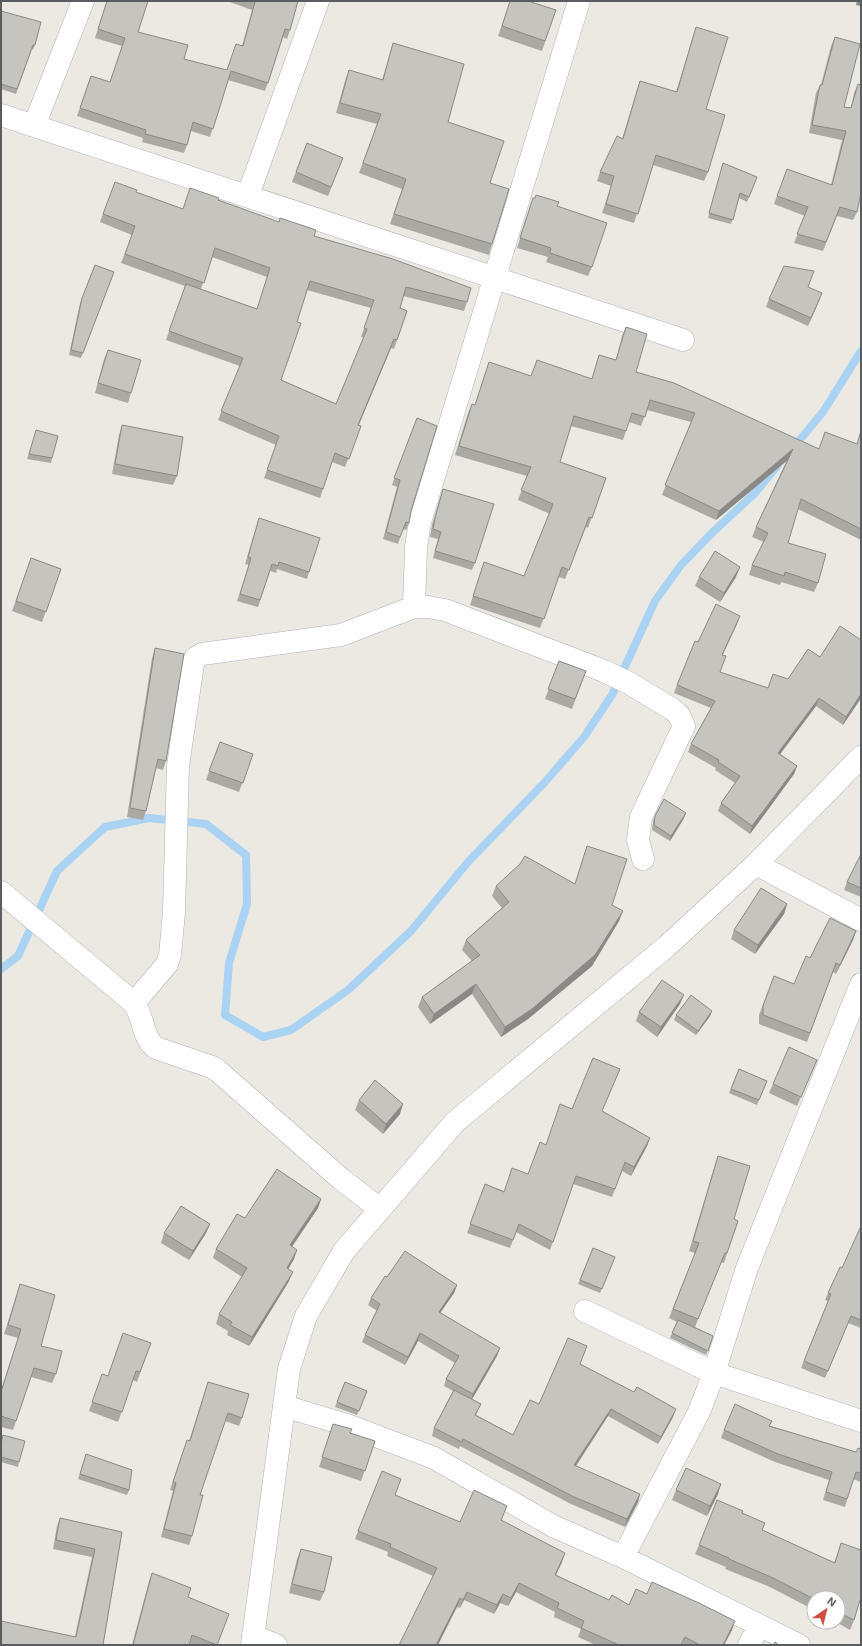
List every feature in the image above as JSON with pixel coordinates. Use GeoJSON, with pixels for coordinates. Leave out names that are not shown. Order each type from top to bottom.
{"type":"FeatureCollection","features":[{"type":"Feature","properties":{"kind":"street"},"geometry":{"type":"LineString","coordinates":[[34,126],[83,1]]}},
{"type":"Feature","properties":{"kind":"street"},"geometry":{"type":"LineString","coordinates":[[248,195],[318,1]]}},
{"type":"Feature","properties":{"kind":"street"},"geometry":{"type":"LineString","coordinates":[[414,608],[416,547],[420,522],[579,1]]}},
{"type":"Feature","properties":{"kind":"street"},"geometry":{"type":"LineString","coordinates":[[1,115],[248,195],[683,340]]}},
{"type":"Feature","properties":{"kind":"street"},"geometry":{"type":"LineString","coordinates":[[134,1004],[167,964],[170,955],[174,912],[178,766],[193,664],[198,656],[341,635],[414,608],[428,607],[445,610],[604,671],[629,683],[672,709],[679,715],[684,726],[642,818],[638,840],[643,859]]}},
{"type":"Feature","properties":{"kind":"street"},"geometry":{"type":"LineString","coordinates":[[276,1645],[252,1641],[289,1369],[306,1316],[344,1251],[455,1122],[666,947],[756,864],[861,757]]}},
{"type":"Feature","properties":{"kind":"street"},"geometry":{"type":"LineString","coordinates":[[756,864],[861,920]]}},
{"type":"Feature","properties":{"kind":"street"},"geometry":{"type":"LineString","coordinates":[[1,892],[134,1004],[139,1011],[147,1040],[151,1044],[156,1048],[218,1070],[341,1179],[380,1210]]}},
{"type":"Feature","properties":{"kind":"street"},"geometry":{"type":"LineString","coordinates":[[623,1557],[699,1412],[714,1372],[747,1268],[861,984]]}},
{"type":"Feature","properties":{"kind":"street"},"geometry":{"type":"LineString","coordinates":[[585,1311],[714,1372],[861,1421]]}},
{"type":"Feature","properties":{"kind":"street"},"geometry":{"type":"LineString","coordinates":[[284,1406],[350,1426],[434,1458],[553,1526],[623,1557],[799,1645]]}},
{"type":"Feature","properties":{"kind":"street"},"geometry":{"type":"LineString","coordinates":[[748,1645],[759,1626]]}},
{"type":"Feature","properties":{"kind":"building"},"geometry":{"type":"Polygon","coordinates":[[[107,1],[148,1],[138,32],[188,45],[184,59],[227,70],[236,44],[243,46],[255,2],[252,1],[298,1],[290,30],[285,29],[268,83],[231,71],[213,129],[193,122],[187,145],[145,134],[146,130],[80,108],[91,76],[110,82],[125,38],[98,29],[107,1]]]}},
{"type":"Feature","properties":{"kind":"building"},"geometry":{"type":"Polygon","coordinates":[[[510,1],[528,1],[556,10],[545,41],[502,26],[510,1]]]}},
{"type":"Feature","properties":{"kind":"building"},"geometry":{"type":"Polygon","coordinates":[[[1,11],[41,22],[35,45],[33,45],[17,89],[1,84],[1,11]]]}},
{"type":"Feature","properties":{"kind":"building"},"geometry":{"type":"Polygon","coordinates":[[[696,27],[728,37],[706,109],[725,115],[708,172],[656,155],[638,214],[606,204],[614,176],[600,172],[617,136],[623,139],[640,81],[677,92],[696,27]]]}},
{"type":"Feature","properties":{"kind":"building"},"geometry":{"type":"Polygon","coordinates":[[[835,37],[860,44],[844,107],[851,108],[858,84],[861,85],[861,194],[857,212],[840,207],[826,242],[797,234],[808,207],[777,196],[787,169],[832,185],[846,131],[812,125],[820,85],[822,85],[835,37]]]}},
{"type":"Feature","properties":{"kind":"building"},"geometry":{"type":"Polygon","coordinates":[[[393,43],[464,64],[448,122],[504,141],[490,183],[509,189],[492,244],[394,214],[406,179],[363,163],[381,114],[340,103],[349,70],[383,80],[393,43]]]}},
{"type":"Feature","properties":{"kind":"building"},"geometry":{"type":"Polygon","coordinates":[[[307,143],[343,158],[331,187],[296,172],[307,143]]]}},
{"type":"Feature","properties":{"kind":"building"},"geometry":{"type":"Polygon","coordinates":[[[723,163],[757,177],[749,197],[740,193],[733,220],[709,213],[723,163]]]}},
{"type":"Feature","properties":{"kind":"building"},"geometry":{"type":"Polygon","coordinates":[[[115,182],[137,190],[136,192],[183,209],[190,188],[219,198],[218,200],[279,222],[280,218],[316,230],[314,236],[393,259],[471,288],[467,302],[406,287],[400,308],[407,311],[397,340],[394,339],[358,425],[361,426],[349,459],[335,453],[323,489],[267,470],[279,436],[221,411],[243,358],[169,331],[186,284],[257,309],[270,268],[215,248],[204,283],[125,254],[135,226],[103,214],[115,182]],[[310,281],[297,322],[301,323],[281,380],[336,404],[367,329],[364,328],[374,300],[310,281]]]}},
{"type":"Feature","properties":{"kind":"building"},"geometry":{"type":"Polygon","coordinates":[[[536,195],[559,202],[557,206],[607,223],[592,267],[550,253],[551,248],[520,238],[533,198],[535,198],[536,195]]]}},
{"type":"Feature","properties":{"kind":"building"},"geometry":{"type":"Polygon","coordinates":[[[95,265],[114,272],[83,353],[71,350],[82,298],[95,265]]]}},
{"type":"Feature","properties":{"kind":"building"},"geometry":{"type":"Polygon","coordinates":[[[784,266],[814,271],[808,287],[822,293],[811,318],[769,299],[784,266]]]}},
{"type":"Feature","properties":{"kind":"building"},"geometry":{"type":"Polygon","coordinates":[[[626,327],[647,334],[636,372],[674,383],[819,449],[825,432],[857,444],[861,431],[861,529],[801,499],[788,543],[826,554],[818,583],[785,572],[784,576],[752,565],[768,533],[756,527],[793,449],[719,511],[665,485],[695,413],[650,400],[645,417],[632,413],[626,431],[574,416],[560,462],[606,478],[592,518],[589,517],[569,570],[562,567],[544,619],[473,596],[484,562],[524,576],[553,504],[521,490],[531,467],[459,446],[472,404],[475,405],[489,362],[531,376],[537,360],[592,379],[599,355],[616,360],[626,327]]]}},
{"type":"Feature","properties":{"kind":"building"},"geometry":{"type":"Polygon","coordinates":[[[108,350],[141,360],[131,393],[98,383],[108,350]]]}},
{"type":"Feature","properties":{"kind":"building"},"geometry":{"type":"Polygon","coordinates":[[[417,418],[437,426],[411,511],[409,523],[406,522],[400,537],[386,532],[400,480],[394,478],[417,418]]]}},
{"type":"Feature","properties":{"kind":"building"},"geometry":{"type":"Polygon","coordinates":[[[122,425],[183,437],[177,476],[115,464],[122,425]]]}},
{"type":"Feature","properties":{"kind":"building"},"geometry":{"type":"Polygon","coordinates":[[[36,430],[58,436],[52,458],[29,454],[36,430]]]}},
{"type":"Feature","properties":{"kind":"building"},"geometry":{"type":"Polygon","coordinates":[[[443,489],[494,504],[475,563],[435,551],[441,532],[433,529],[443,489]]]}},
{"type":"Feature","properties":{"kind":"building"},"geometry":{"type":"Polygon","coordinates":[[[259,518],[320,538],[309,572],[279,562],[278,566],[272,564],[260,600],[240,594],[251,558],[248,557],[259,518]]]}},
{"type":"Feature","properties":{"kind":"building"},"geometry":{"type":"Polygon","coordinates":[[[715,551],[740,567],[724,593],[699,577],[715,551]]]}},
{"type":"Feature","properties":{"kind":"building"},"geometry":{"type":"Polygon","coordinates":[[[31,558],[61,569],[46,612],[16,601],[31,558]]]}},
{"type":"Feature","properties":{"kind":"building"},"geometry":{"type":"Polygon","coordinates":[[[716,604],[740,616],[722,655],[726,656],[720,672],[768,688],[773,674],[788,679],[808,649],[820,657],[840,626],[861,640],[861,694],[846,717],[819,698],[778,753],[797,766],[752,826],[721,803],[740,776],[718,762],[719,760],[691,744],[715,701],[677,685],[695,641],[698,642],[716,604]]]}},
{"type":"Feature","properties":{"kind":"building"},"geometry":{"type":"Polygon","coordinates":[[[155,648],[184,654],[166,761],[158,759],[146,811],[130,808],[155,648]]]}},
{"type":"Feature","properties":{"kind":"building"},"geometry":{"type":"Polygon","coordinates":[[[559,661],[586,671],[575,699],[548,689],[559,661]]]}},
{"type":"Feature","properties":{"kind":"building"},"geometry":{"type":"Polygon","coordinates":[[[220,742],[253,754],[243,783],[209,771],[220,742]]]}},
{"type":"Feature","properties":{"kind":"building"},"geometry":{"type":"Polygon","coordinates":[[[664,799],[686,813],[671,836],[654,825],[655,816],[664,799]]]}},
{"type":"Feature","properties":{"kind":"building"},"geometry":{"type":"Polygon","coordinates":[[[587,846],[627,859],[612,905],[623,911],[595,955],[532,1009],[505,1027],[476,984],[434,1014],[422,997],[480,955],[466,940],[509,902],[496,886],[520,864],[525,856],[575,884],[587,846]]]}},
{"type":"Feature","properties":{"kind":"building"},"geometry":{"type":"Polygon","coordinates":[[[861,854],[861,888],[847,882],[861,854]]]}},
{"type":"Feature","properties":{"kind":"building"},"geometry":{"type":"Polygon","coordinates":[[[761,888],[787,904],[758,945],[734,930],[761,888]]]}},
{"type":"Feature","properties":{"kind":"building"},"geometry":{"type":"Polygon","coordinates":[[[830,918],[856,931],[840,965],[836,963],[810,1033],[763,1015],[763,1006],[774,976],[794,984],[806,956],[810,958],[830,918]]]}},
{"type":"Feature","properties":{"kind":"building"},"geometry":{"type":"Polygon","coordinates":[[[662,980],[684,995],[661,1027],[639,1012],[662,980]]]}},
{"type":"Feature","properties":{"kind":"building"},"geometry":{"type":"Polygon","coordinates":[[[691,995],[712,1011],[698,1031],[676,1015],[691,995]]]}},
{"type":"Feature","properties":{"kind":"building"},"geometry":{"type":"Polygon","coordinates":[[[789,1047],[817,1060],[801,1097],[773,1084],[789,1047]]]}},
{"type":"Feature","properties":{"kind":"building"},"geometry":{"type":"Polygon","coordinates":[[[593,1058],[620,1069],[602,1111],[650,1138],[634,1167],[625,1162],[615,1189],[576,1176],[553,1242],[519,1224],[513,1240],[470,1224],[485,1184],[504,1192],[512,1168],[528,1174],[540,1142],[546,1145],[560,1104],[572,1109],[593,1058]]]}},
{"type":"Feature","properties":{"kind":"building"},"geometry":{"type":"Polygon","coordinates":[[[739,1069],[767,1081],[759,1100],[731,1089],[739,1069]]]}},
{"type":"Feature","properties":{"kind":"building"},"geometry":{"type":"Polygon","coordinates":[[[375,1080],[403,1104],[386,1124],[359,1100],[375,1080]]]}},
{"type":"Feature","properties":{"kind":"building"},"geometry":{"type":"Polygon","coordinates":[[[718,1156],[750,1166],[734,1219],[738,1221],[727,1253],[725,1253],[698,1319],[673,1309],[699,1243],[693,1241],[718,1156]]]}},
{"type":"Feature","properties":{"kind":"building"},"geometry":{"type":"Polygon","coordinates":[[[277,1169],[321,1199],[290,1245],[297,1250],[287,1268],[293,1272],[252,1337],[230,1325],[232,1322],[219,1314],[247,1268],[216,1249],[237,1214],[245,1218],[277,1169]]]}},
{"type":"Feature","properties":{"kind":"building"},"geometry":{"type":"Polygon","coordinates":[[[181,1206],[210,1224],[193,1251],[164,1233],[181,1206]]]}},
{"type":"Feature","properties":{"kind":"building"},"geometry":{"type":"Polygon","coordinates":[[[860,1228],[861,1320],[851,1316],[828,1371],[804,1361],[831,1294],[828,1293],[840,1267],[842,1268],[860,1228]]]}},
{"type":"Feature","properties":{"kind":"building"},"geometry":{"type":"Polygon","coordinates":[[[593,1248],[615,1257],[602,1289],[580,1280],[593,1248]]]}},
{"type":"Feature","properties":{"kind":"building"},"geometry":{"type":"Polygon","coordinates":[[[405,1251],[457,1285],[439,1312],[500,1348],[473,1394],[446,1379],[459,1356],[420,1333],[408,1357],[365,1335],[380,1304],[371,1298],[385,1276],[387,1277],[405,1251]]]}},
{"type":"Feature","properties":{"kind":"building"},"geometry":{"type":"Polygon","coordinates":[[[20,1284],[55,1295],[41,1346],[62,1351],[56,1374],[34,1368],[16,1421],[1,1416],[1,1392],[21,1329],[8,1325],[20,1284]]]}},
{"type":"Feature","properties":{"kind":"building"},"geometry":{"type":"Polygon","coordinates":[[[678,1320],[713,1336],[708,1351],[672,1333],[678,1320]]]}},
{"type":"Feature","properties":{"kind":"building"},"geometry":{"type":"Polygon","coordinates":[[[123,1333],[151,1343],[140,1372],[136,1371],[122,1412],[92,1402],[102,1374],[108,1376],[123,1333]]]}},
{"type":"Feature","properties":{"kind":"building"},"geometry":{"type":"Polygon","coordinates":[[[568,1338],[587,1346],[580,1364],[634,1392],[637,1387],[676,1409],[661,1437],[611,1409],[574,1465],[640,1494],[627,1519],[574,1497],[463,1439],[462,1442],[434,1428],[454,1390],[481,1404],[475,1415],[513,1435],[530,1400],[539,1404],[568,1338]]]}},
{"type":"Feature","properties":{"kind":"building"},"geometry":{"type":"Polygon","coordinates":[[[208,1382],[249,1394],[242,1418],[228,1413],[200,1495],[203,1495],[192,1536],[164,1529],[176,1483],[173,1482],[187,1440],[190,1441],[208,1382]]]}},
{"type":"Feature","properties":{"kind":"building"},"geometry":{"type":"Polygon","coordinates":[[[345,1382],[367,1391],[359,1411],[337,1402],[345,1382]]]}},
{"type":"Feature","properties":{"kind":"building"},"geometry":{"type":"Polygon","coordinates":[[[735,1404],[772,1421],[769,1426],[856,1452],[858,1448],[861,1449],[861,1473],[856,1472],[847,1499],[826,1492],[832,1472],[778,1454],[724,1430],[735,1404]]]}},
{"type":"Feature","properties":{"kind":"building"},"geometry":{"type":"Polygon","coordinates":[[[333,1424],[352,1429],[350,1433],[375,1441],[365,1471],[322,1457],[333,1424]]]}},
{"type":"Feature","properties":{"kind":"building"},"geometry":{"type":"Polygon","coordinates":[[[3,1435],[25,1441],[19,1462],[1,1457],[3,1435]]]}},
{"type":"Feature","properties":{"kind":"building"},"geometry":{"type":"Polygon","coordinates":[[[86,1454],[132,1470],[129,1490],[80,1474],[86,1454]]]}},
{"type":"Feature","properties":{"kind":"building"},"geometry":{"type":"Polygon","coordinates":[[[686,1468],[721,1484],[710,1506],[676,1490],[686,1468]]]}},
{"type":"Feature","properties":{"kind":"building"},"geometry":{"type":"Polygon","coordinates":[[[382,1471],[401,1479],[395,1495],[460,1522],[474,1490],[507,1506],[501,1520],[565,1553],[555,1575],[609,1600],[612,1595],[629,1605],[636,1589],[647,1594],[652,1582],[735,1621],[723,1645],[700,1645],[685,1637],[681,1645],[619,1645],[581,1628],[584,1621],[557,1608],[559,1603],[519,1583],[511,1598],[503,1594],[497,1605],[467,1592],[463,1600],[460,1598],[436,1645],[399,1645],[437,1568],[390,1547],[391,1544],[358,1531],[382,1471]]]}},
{"type":"Feature","properties":{"kind":"building"},"geometry":{"type":"Polygon","coordinates":[[[717,1500],[743,1511],[742,1513],[765,1523],[762,1530],[835,1563],[841,1543],[861,1550],[861,1597],[854,1620],[846,1616],[846,1590],[806,1590],[806,1595],[773,1578],[699,1545],[717,1500]]]}},
{"type":"Feature","properties":{"kind":"building"},"geometry":{"type":"Polygon","coordinates":[[[60,1518],[122,1532],[103,1645],[1,1645],[1,1621],[76,1637],[95,1549],[56,1540],[60,1518]]]}},
{"type":"Feature","properties":{"kind":"building"},"geometry":{"type":"Polygon","coordinates":[[[301,1549],[332,1557],[324,1592],[292,1584],[301,1549]]]}},
{"type":"Feature","properties":{"kind":"building"},"geometry":{"type":"Polygon","coordinates":[[[152,1573],[191,1588],[188,1597],[229,1614],[217,1645],[192,1635],[189,1645],[133,1645],[152,1573]]]}},
{"type":"Feature","properties":{"kind":"waterway"},"geometry":{"type":"LineString","coordinates":[[792,449],[823,412],[861,351]]}},
{"type":"Feature","properties":{"kind":"waterway"},"geometry":{"type":"LineString","coordinates":[[1,969],[18,956],[57,871],[105,827],[149,818],[206,824],[246,855],[247,904],[229,963],[225,1015],[263,1037],[291,1030],[348,990],[411,931],[468,862],[545,782],[584,737],[612,695],[655,601],[681,565],[713,532],[755,493],[778,465]]}}]}
